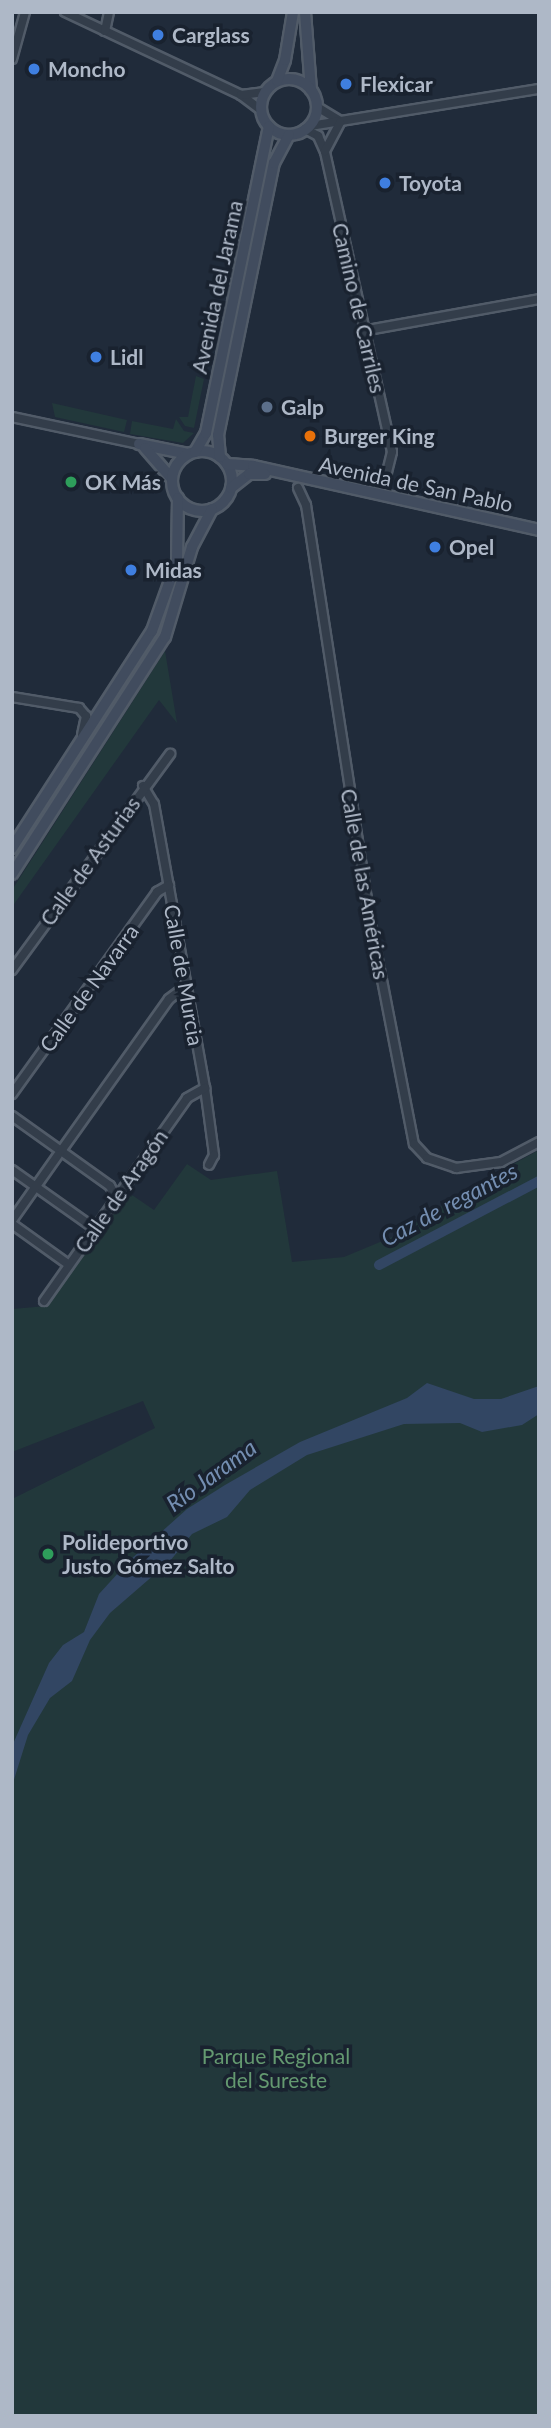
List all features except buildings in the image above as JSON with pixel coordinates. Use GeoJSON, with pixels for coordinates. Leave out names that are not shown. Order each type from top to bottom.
{"type":"FeatureCollection","features":[{"type":"Feature","properties":{"kind":"main road"},"geometry":{"type":"LineString","coordinates":[[293,12],[285,60],[277,81],[265,92],[261,110],[268,126],[289,135],[308,128],[317,107],[311,90],[306,12]]}},
{"type":"Feature","properties":{"kind":"main road"},"geometry":{"type":"LineString","coordinates":[[277,81],[293,79],[311,90]]}},
{"type":"Feature","properties":{"kind":"main road","name":"Avenida del Jarama"},"geometry":{"type":"LineString","coordinates":[[191,453],[206,432],[268,126]]}},
{"type":"Feature","properties":{"kind":"main road","name":"Avenida del Jarama"},"geometry":{"type":"LineString","coordinates":[[224,461],[218,435],[274,163],[289,135]]}},
{"type":"Feature","properties":{"kind":"main road"},"geometry":{"type":"LineString","coordinates":[[12,874],[164,637],[192,547],[212,509],[231,488],[224,461],[139,444]]}},
{"type":"Feature","properties":{"kind":"main road"},"geometry":{"type":"LineString","coordinates":[[12,848],[152,631],[177,561],[178,498],[172,479],[159,459],[139,444]]}},
{"type":"Feature","properties":{"kind":"main road"},"geometry":{"type":"LineString","coordinates":[[172,479],[177,465],[191,453]]}},
{"type":"Feature","properties":{"kind":"main road","name":"Avenida de San Pablo"},"geometry":{"type":"LineString","coordinates":[[224,461],[539,530]]}},
{"type":"Feature","properties":{"kind":"main road","name":"Avenida de San Pablo"},"geometry":{"type":"LineString","coordinates":[[231,488],[249,474],[285,475]]}},
{"type":"Feature","properties":{"kind":"main road"},"geometry":{"type":"LineString","coordinates":[[178,498],[193,510],[212,509]]}},
{"type":"Feature","properties":{"kind":"street"},"geometry":{"type":"LineString","coordinates":[[12,59],[25,12]]}},
{"type":"Feature","properties":{"kind":"street"},"geometry":{"type":"LineString","coordinates":[[65,12],[241,95],[261,110]]}},
{"type":"Feature","properties":{"kind":"street"},"geometry":{"type":"LineString","coordinates":[[105,31],[109,12]]}},
{"type":"Feature","properties":{"kind":"street"},"geometry":{"type":"LineString","coordinates":[[308,128],[539,89]]}},
{"type":"Feature","properties":{"kind":"street"},"geometry":{"type":"LineString","coordinates":[[241,95],[265,92]]}},
{"type":"Feature","properties":{"kind":"street"},"geometry":{"type":"LineString","coordinates":[[317,107],[343,121]]}},
{"type":"Feature","properties":{"kind":"street"},"geometry":{"type":"LineString","coordinates":[[325,152],[334,128],[343,121]]}},
{"type":"Feature","properties":{"kind":"street","name":"Camino de Carriles"},"geometry":{"type":"LineString","coordinates":[[308,128],[318,136],[325,152],[362,331],[392,452],[387,472],[368,482]]}},
{"type":"Feature","properties":{"kind":"street"},"geometry":{"type":"LineString","coordinates":[[362,331],[539,299]]}},
{"type":"Feature","properties":{"kind":"street"},"geometry":{"type":"LineString","coordinates":[[12,417],[139,444]]}},
{"type":"Feature","properties":{"kind":"street","name":"Calle de las Américas"},"geometry":{"type":"LineString","coordinates":[[298,488],[306,505],[369,913],[414,1144],[427,1158],[456,1168],[501,1162],[539,1142]]}},
{"type":"Feature","properties":{"kind":"street"},"geometry":{"type":"LineString","coordinates":[[12,697],[84,711],[80,742]]}},
{"type":"Feature","properties":{"kind":"street","name":"Calle de Asturias"},"geometry":{"type":"LineString","coordinates":[[12,970],[170,754]]}},
{"type":"Feature","properties":{"kind":"street","name":"Calle de Murcia"},"geometry":{"type":"LineString","coordinates":[[144,786],[154,804],[205,1088],[214,1154],[209,1165]]}},
{"type":"Feature","properties":{"kind":"street","name":"Calle de Navarra"},"geometry":{"type":"LineString","coordinates":[[12,1094],[157,892],[169,885]]}},
{"type":"Feature","properties":{"kind":"street"},"geometry":{"type":"LineString","coordinates":[[69,1265],[13,1222],[169,999],[186,985]]}},
{"type":"Feature","properties":{"kind":"street","name":"Calle de Aragón"},"geometry":{"type":"LineString","coordinates":[[44,1301],[187,1098],[205,1088]]}},
{"type":"Feature","properties":{"kind":"street"},"geometry":{"type":"LineString","coordinates":[[12,1116],[60,1153],[110,1186],[116,1197]]}},
{"type":"Feature","properties":{"kind":"street"},"geometry":{"type":"LineString","coordinates":[[12,1170],[94,1228]]}},
{"type":"Feature","properties":{"kind":"green space"},"geometry":{"type":"Polygon","coordinates":[[[196,376],[204,379],[194,428],[185,426],[179,417],[188,417],[196,376]]]}},
{"type":"Feature","properties":{"kind":"green space"},"geometry":{"type":"Polygon","coordinates":[[[52,403],[127,420],[124,432],[55,417],[52,403]]]}},
{"type":"Feature","properties":{"kind":"green space"},"geometry":{"type":"Polygon","coordinates":[[[176,419],[184,431],[194,433],[183,443],[130,434],[132,421],[173,429],[176,419]]]}},
{"type":"Feature","properties":{"kind":"green space"},"geometry":{"type":"Polygon","coordinates":[[[165,651],[177,723],[159,700],[12,907],[12,890],[165,651]]]}},
{"type":"Feature","properties":{"kind":"green space","name":"Parque Regional del Sureste"},"geometry":{"type":"Polygon","coordinates":[[[539,1150],[539,2416],[12,2416],[12,1499],[155,1428],[143,1401],[12,1452],[12,1309],[47,1306],[129,1193],[154,1210],[187,1164],[211,1180],[277,1171],[292,1262],[344,1257],[392,1237],[448,1202],[510,1180],[506,1168],[539,1150]]]}},
{"type":"Feature","properties":{"kind":"water"},"geometry":{"type":"Polygon","coordinates":[[[427,1383],[474,1399],[501,1399],[539,1386],[539,1414],[522,1425],[482,1432],[460,1423],[404,1424],[307,1455],[250,1490],[227,1517],[192,1534],[170,1561],[110,1613],[90,1640],[72,1681],[50,1698],[28,1735],[12,1786],[12,1746],[49,1663],[63,1645],[84,1632],[99,1594],[130,1560],[187,1509],[225,1485],[300,1442],[407,1398],[427,1383]]]}},
{"type":"Feature","properties":{"kind":"waterway","name":"Caz de regantes"},"geometry":{"type":"LineString","coordinates":[[379,1265],[539,1181]]}},
{"type":"Feature","properties":{"kind":"place","name":"Carglass"},"geometry":{"type":"Point","coordinates":[158,35]}},
{"type":"Feature","properties":{"kind":"place","name":"Moncho"},"geometry":{"type":"Point","coordinates":[34,69]}},
{"type":"Feature","properties":{"kind":"place","name":"Flexicar"},"geometry":{"type":"Point","coordinates":[346,84]}},
{"type":"Feature","properties":{"kind":"place","name":"Toyota"},"geometry":{"type":"Point","coordinates":[385,183]}},
{"type":"Feature","properties":{"kind":"place","name":"Lidl"},"geometry":{"type":"Point","coordinates":[96,357]}},
{"type":"Feature","properties":{"kind":"place","name":"Galp"},"geometry":{"type":"Point","coordinates":[267,407]}},
{"type":"Feature","properties":{"kind":"place","name":"Burger King"},"geometry":{"type":"Point","coordinates":[310,436]}},
{"type":"Feature","properties":{"kind":"place","name":"OK Más"},"geometry":{"type":"Point","coordinates":[71,482]}},
{"type":"Feature","properties":{"kind":"place","name":"Opel"},"geometry":{"type":"Point","coordinates":[435,547]}},
{"type":"Feature","properties":{"kind":"place","name":"Midas"},"geometry":{"type":"Point","coordinates":[131,570]}},
{"type":"Feature","properties":{"kind":"place","name":"Polideportivo Justo Gómez Salto"},"geometry":{"type":"Point","coordinates":[48,1554]}},
{"type":"Feature","properties":{"kind":"water label","name":"Río Jarama"},"geometry":{"type":"Point","coordinates":[211,1475]}}]}
